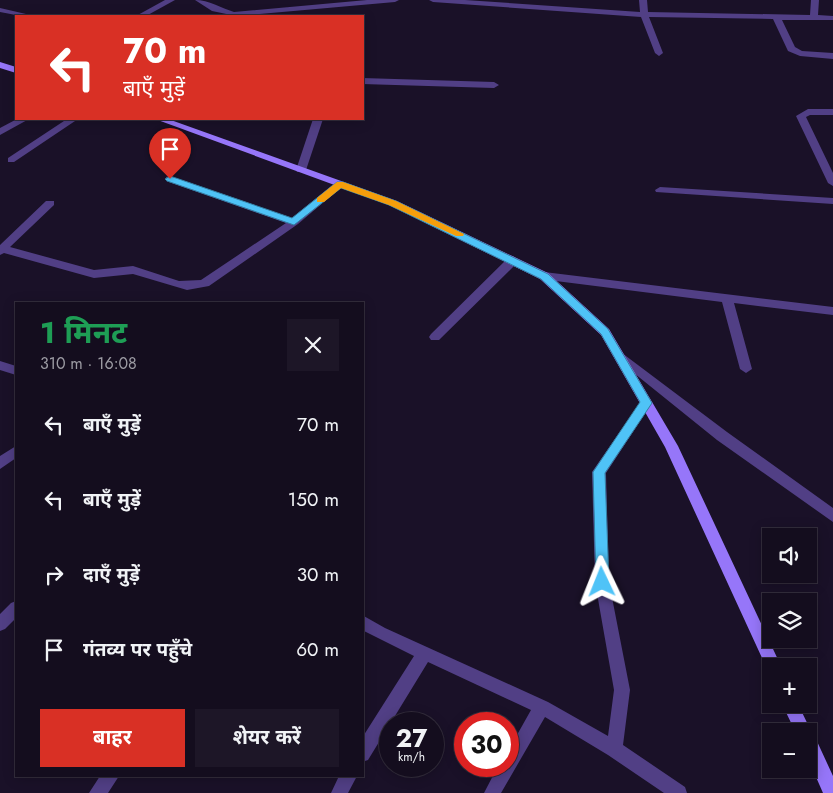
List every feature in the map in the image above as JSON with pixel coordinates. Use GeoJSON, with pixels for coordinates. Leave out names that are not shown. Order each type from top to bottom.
{"type":"FeatureCollection","features":[{"type":"Feature","properties":{"kind":"main road"},"geometry":{"type":"LineString","coordinates":[[1,67],[15,70]]}},
{"type":"Feature","properties":{"kind":"main road"},"geometry":{"type":"LineString","coordinates":[[163,120],[393,203],[544,276],[604,332],[618,354],[671,446],[769,658]]}},
{"type":"Feature","properties":{"kind":"main road"},"geometry":{"type":"LineString","coordinates":[[817,760],[832,793]]}},
{"type":"Feature","properties":{"kind":"street"},"geometry":{"type":"LineString","coordinates":[[142,15],[171,0]]}},
{"type":"Feature","properties":{"kind":"street"},"geometry":{"type":"LineString","coordinates":[[199,0],[215,9],[234,14],[395,0]]}},
{"type":"Feature","properties":{"kind":"street"},"geometry":{"type":"LineString","coordinates":[[432,0],[599,14],[833,18]]}},
{"type":"Feature","properties":{"kind":"street"},"geometry":{"type":"LineString","coordinates":[[643,0],[644,15],[659,53]]}},
{"type":"Feature","properties":{"kind":"street"},"geometry":{"type":"LineString","coordinates":[[814,17],[815,0]]}},
{"type":"Feature","properties":{"kind":"street"},"geometry":{"type":"LineString","coordinates":[[342,15],[344,4]]}},
{"type":"Feature","properties":{"kind":"street"},"geometry":{"type":"LineString","coordinates":[[0,10],[22,14]]}},
{"type":"Feature","properties":{"kind":"street"},"geometry":{"type":"LineString","coordinates":[[776,16],[791,50],[800,53],[833,56]]}},
{"type":"Feature","properties":{"kind":"street"},"geometry":{"type":"LineString","coordinates":[[364,81],[494,85]]}},
{"type":"Feature","properties":{"kind":"street"},"geometry":{"type":"LineString","coordinates":[[833,112],[808,112],[801,116],[833,183]]}},
{"type":"Feature","properties":{"kind":"street"},"geometry":{"type":"LineString","coordinates":[[0,132],[22,120]]}},
{"type":"Feature","properties":{"kind":"street"},"geometry":{"type":"LineString","coordinates":[[11,160],[72,120]]}},
{"type":"Feature","properties":{"kind":"street"},"geometry":{"type":"LineString","coordinates":[[301,170],[318,120]]}},
{"type":"Feature","properties":{"kind":"street"},"geometry":{"type":"LineString","coordinates":[[170,179],[294,222]]}},
{"type":"Feature","properties":{"kind":"street"},"geometry":{"type":"LineString","coordinates":[[1,250],[94,274],[104,275],[132,270],[175,283],[196,287],[205,283],[294,222],[340,184]]}},
{"type":"Feature","properties":{"kind":"street"},"geometry":{"type":"LineString","coordinates":[[660,190],[833,201]]}},
{"type":"Feature","properties":{"kind":"street"},"geometry":{"type":"LineString","coordinates":[[1,250],[50,203]]}},
{"type":"Feature","properties":{"kind":"street"},"geometry":{"type":"LineString","coordinates":[[435,337],[513,260]]}},
{"type":"Feature","properties":{"kind":"street"},"geometry":{"type":"LineString","coordinates":[[544,276],[833,311]]}},
{"type":"Feature","properties":{"kind":"street"},"geometry":{"type":"LineString","coordinates":[[726,298],[746,369]]}},
{"type":"Feature","properties":{"kind":"street"},"geometry":{"type":"LineString","coordinates":[[618,354],[722,436],[833,516]]}},
{"type":"Feature","properties":{"kind":"street"},"geometry":{"type":"LineString","coordinates":[[0,365],[15,371]]}},
{"type":"Feature","properties":{"kind":"street"},"geometry":{"type":"LineString","coordinates":[[614,749],[622,690],[602,582],[599,472],[646,403]]}},
{"type":"Feature","properties":{"kind":"street"},"geometry":{"type":"LineString","coordinates":[[0,464],[15,452]]}},
{"type":"Feature","properties":{"kind":"street"},"geometry":{"type":"LineString","coordinates":[[364,623],[542,707],[614,749],[679,793]]}},
{"type":"Feature","properties":{"kind":"street"},"geometry":{"type":"LineString","coordinates":[[364,751],[425,653]]}},
{"type":"Feature","properties":{"kind":"street"},"geometry":{"type":"LineString","coordinates":[[492,793],[542,707]]}},
{"type":"Feature","properties":{"kind":"street"},"geometry":{"type":"LineString","coordinates":[[97,793],[110,777]]}},
{"type":"Feature","properties":{"kind":"slow traffic"},"geometry":{"type":"LineString","coordinates":[[321,200],[340,184],[393,203],[459,234]]}},
{"type":"Feature","properties":{"kind":"route"},"geometry":{"type":"LineString","coordinates":[[170,179],[294,222],[340,184],[393,203],[544,276],[604,332],[646,403],[599,472],[602,582]]}}]}
